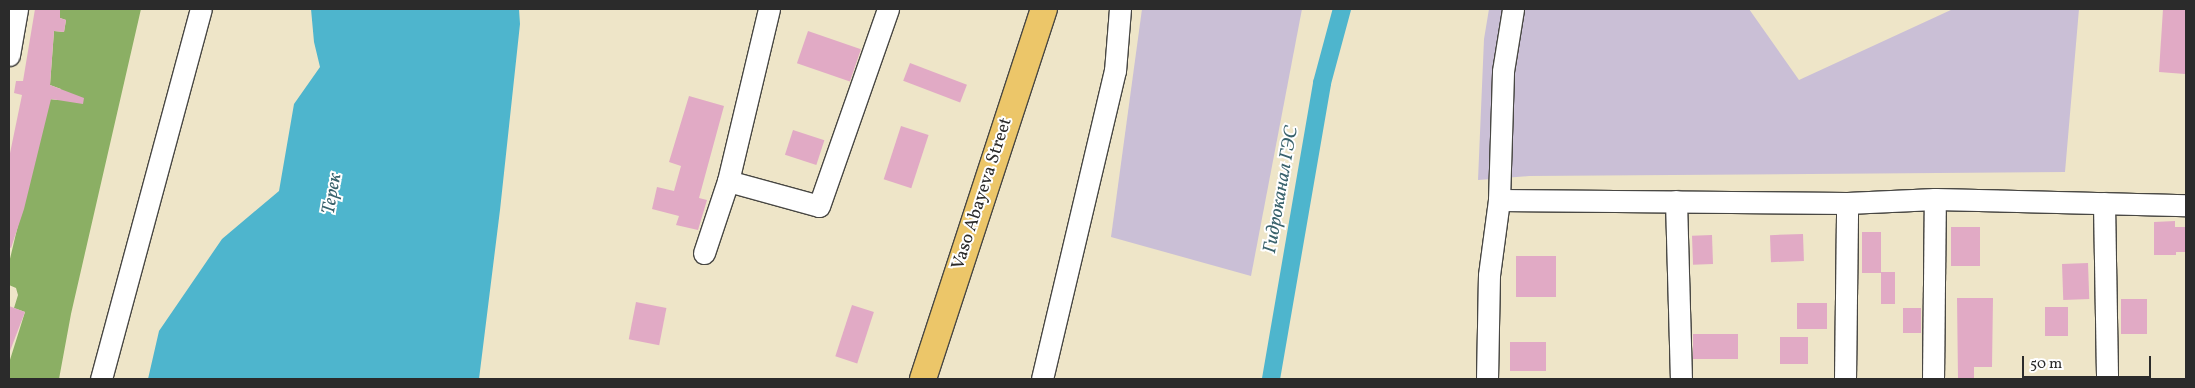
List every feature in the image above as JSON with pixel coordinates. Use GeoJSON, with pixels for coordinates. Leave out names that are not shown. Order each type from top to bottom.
{"type":"FeatureCollection","features":[{"type":"Feature","properties":{"kind":"main road","name":"Vaso Abayeva Street"},"geometry":{"type":"LineString","coordinates":[[923,379],[1044,9]]}},
{"type":"Feature","properties":{"kind":"street"},"geometry":{"type":"LineString","coordinates":[[101,379],[201,9]]}},
{"type":"Feature","properties":{"kind":"street"},"geometry":{"type":"LineString","coordinates":[[704,253],[728,181],[769,9]]}},
{"type":"Feature","properties":{"kind":"street"},"geometry":{"type":"LineString","coordinates":[[728,181],[819,206],[888,9]]}},
{"type":"Feature","properties":{"kind":"street"},"geometry":{"type":"LineString","coordinates":[[1042,379],[1115,71],[1120,9]]}},
{"type":"Feature","properties":{"kind":"street"},"geometry":{"type":"LineString","coordinates":[[1487,379],[1489,275],[1500,200],[1503,71],[1513,9]]}},
{"type":"Feature","properties":{"kind":"street"},"geometry":{"type":"LineString","coordinates":[[9,55],[14,12]]}},
{"type":"Feature","properties":{"kind":"street"},"geometry":{"type":"LineString","coordinates":[[1500,200],[1847,203],[1935,199],[2186,204]]}},
{"type":"Feature","properties":{"kind":"street"},"geometry":{"type":"LineString","coordinates":[[1933,379],[1935,199]]}},
{"type":"Feature","properties":{"kind":"street"},"geometry":{"type":"LineString","coordinates":[[1676,201],[1681,379]]}},
{"type":"Feature","properties":{"kind":"street"},"geometry":{"type":"LineString","coordinates":[[1845,379],[1847,203]]}},
{"type":"Feature","properties":{"kind":"street"},"geometry":{"type":"LineString","coordinates":[[2104,203],[2107,379]]}},
{"type":"Feature","properties":{"kind":"shaded area"},"geometry":{"type":"Polygon","coordinates":[[[1142,9],[1302,9],[1251,276],[1111,237],[1142,9]]]}},
{"type":"Feature","properties":{"kind":"shaded area"},"geometry":{"type":"Polygon","coordinates":[[[1489,9],[1749,9],[1799,80],[1953,9],[2079,9],[2065,172],[1529,176],[1478,180],[1484,39],[1489,9]]]}},
{"type":"Feature","properties":{"kind":"green space"},"geometry":{"type":"Polygon","coordinates":[[[60,9],[141,9],[71,314],[59,379],[9,379],[9,363],[25,312],[14,308],[18,295],[16,288],[9,285],[9,263],[48,99],[58,100],[61,89],[50,85],[54,31],[64,32],[66,20],[60,18],[60,9]]]}},
{"type":"Feature","properties":{"kind":"water","name":"Терек"},"geometry":{"type":"Polygon","coordinates":[[[311,9],[519,9],[520,24],[500,210],[479,379],[148,379],[159,331],[222,239],[279,191],[294,104],[320,67],[314,42],[311,9]]]}},
{"type":"Feature","properties":{"kind":"building"},"geometry":{"type":"Polygon","coordinates":[[[35,9],[60,9],[60,18],[66,20],[64,32],[54,31],[50,85],[84,98],[83,104],[51,99],[24,209],[11,248],[9,247],[9,158],[22,95],[14,93],[16,81],[23,81],[35,9]]]}},
{"type":"Feature","properties":{"kind":"building"},"geometry":{"type":"Polygon","coordinates":[[[2163,9],[2186,9],[2185,74],[2159,72],[2163,9]]]}},
{"type":"Feature","properties":{"kind":"building"},"geometry":{"type":"Polygon","coordinates":[[[808,31],[861,49],[850,81],[797,63],[808,31]]]}},
{"type":"Feature","properties":{"kind":"building"},"geometry":{"type":"Polygon","coordinates":[[[910,63],[967,85],[960,103],[903,81],[910,63]]]}},
{"type":"Feature","properties":{"kind":"building"},"geometry":{"type":"Polygon","coordinates":[[[689,96],[724,106],[699,198],[707,200],[698,230],[676,225],[679,216],[652,209],[657,187],[674,191],[681,166],[669,162],[689,96]]]}},
{"type":"Feature","properties":{"kind":"building"},"geometry":{"type":"Polygon","coordinates":[[[901,126],[929,135],[911,188],[884,179],[901,126]]]}},
{"type":"Feature","properties":{"kind":"building"},"geometry":{"type":"Polygon","coordinates":[[[793,130],[824,140],[816,165],[785,155],[793,130]]]}},
{"type":"Feature","properties":{"kind":"building"},"geometry":{"type":"Polygon","coordinates":[[[2175,221],[2175,227],[2186,227],[2186,252],[2176,252],[2176,255],[2154,255],[2154,222],[2175,221]]]}},
{"type":"Feature","properties":{"kind":"building"},"geometry":{"type":"Polygon","coordinates":[[[1951,227],[1980,227],[1980,266],[1951,266],[1951,227]]]}},
{"type":"Feature","properties":{"kind":"building"},"geometry":{"type":"Polygon","coordinates":[[[1862,232],[1881,232],[1881,273],[1862,273],[1862,232]]]}},
{"type":"Feature","properties":{"kind":"building"},"geometry":{"type":"Polygon","coordinates":[[[1803,234],[1804,261],[1771,262],[1770,235],[1803,234]]]}},
{"type":"Feature","properties":{"kind":"building"},"geometry":{"type":"Polygon","coordinates":[[[1712,235],[1713,264],[1693,265],[1692,236],[1712,235]]]}},
{"type":"Feature","properties":{"kind":"building"},"geometry":{"type":"Polygon","coordinates":[[[1516,256],[1556,256],[1556,297],[1516,297],[1516,256]]]}},
{"type":"Feature","properties":{"kind":"building"},"geometry":{"type":"Polygon","coordinates":[[[2088,263],[2089,299],[2063,300],[2062,264],[2088,263]]]}},
{"type":"Feature","properties":{"kind":"building"},"geometry":{"type":"Polygon","coordinates":[[[1881,272],[1895,272],[1895,304],[1881,304],[1881,272]]]}},
{"type":"Feature","properties":{"kind":"building"},"geometry":{"type":"Polygon","coordinates":[[[1957,298],[1993,298],[1992,367],[1974,367],[1974,379],[1958,379],[1957,298]]]}},
{"type":"Feature","properties":{"kind":"building"},"geometry":{"type":"Polygon","coordinates":[[[2121,299],[2147,299],[2147,334],[2121,334],[2121,299]]]}},
{"type":"Feature","properties":{"kind":"building"},"geometry":{"type":"Polygon","coordinates":[[[636,302],[666,308],[659,345],[629,339],[636,302]]]}},
{"type":"Feature","properties":{"kind":"building"},"geometry":{"type":"Polygon","coordinates":[[[1797,303],[1827,303],[1827,329],[1797,329],[1797,303]]]}},
{"type":"Feature","properties":{"kind":"building"},"geometry":{"type":"Polygon","coordinates":[[[852,305],[874,312],[857,363],[835,356],[852,305]]]}},
{"type":"Feature","properties":{"kind":"building"},"geometry":{"type":"Polygon","coordinates":[[[9,306],[25,312],[10,351],[9,351],[9,306]]]}},
{"type":"Feature","properties":{"kind":"building"},"geometry":{"type":"Polygon","coordinates":[[[2045,307],[2068,307],[2068,336],[2045,336],[2045,307]]]}},
{"type":"Feature","properties":{"kind":"building"},"geometry":{"type":"Polygon","coordinates":[[[1903,308],[1921,308],[1921,333],[1903,333],[1903,308]]]}},
{"type":"Feature","properties":{"kind":"building"},"geometry":{"type":"Polygon","coordinates":[[[1693,334],[1738,334],[1738,359],[1693,359],[1693,334]]]}},
{"type":"Feature","properties":{"kind":"building"},"geometry":{"type":"Polygon","coordinates":[[[1780,337],[1808,337],[1808,364],[1780,364],[1780,337]]]}},
{"type":"Feature","properties":{"kind":"building"},"geometry":{"type":"Polygon","coordinates":[[[1510,342],[1546,342],[1546,371],[1510,371],[1510,342]]]}},
{"type":"Feature","properties":{"kind":"waterway","name":"Гидроканал ГЭС"},"geometry":{"type":"LineString","coordinates":[[1271,379],[1322,83],[1342,9]]}}]}
